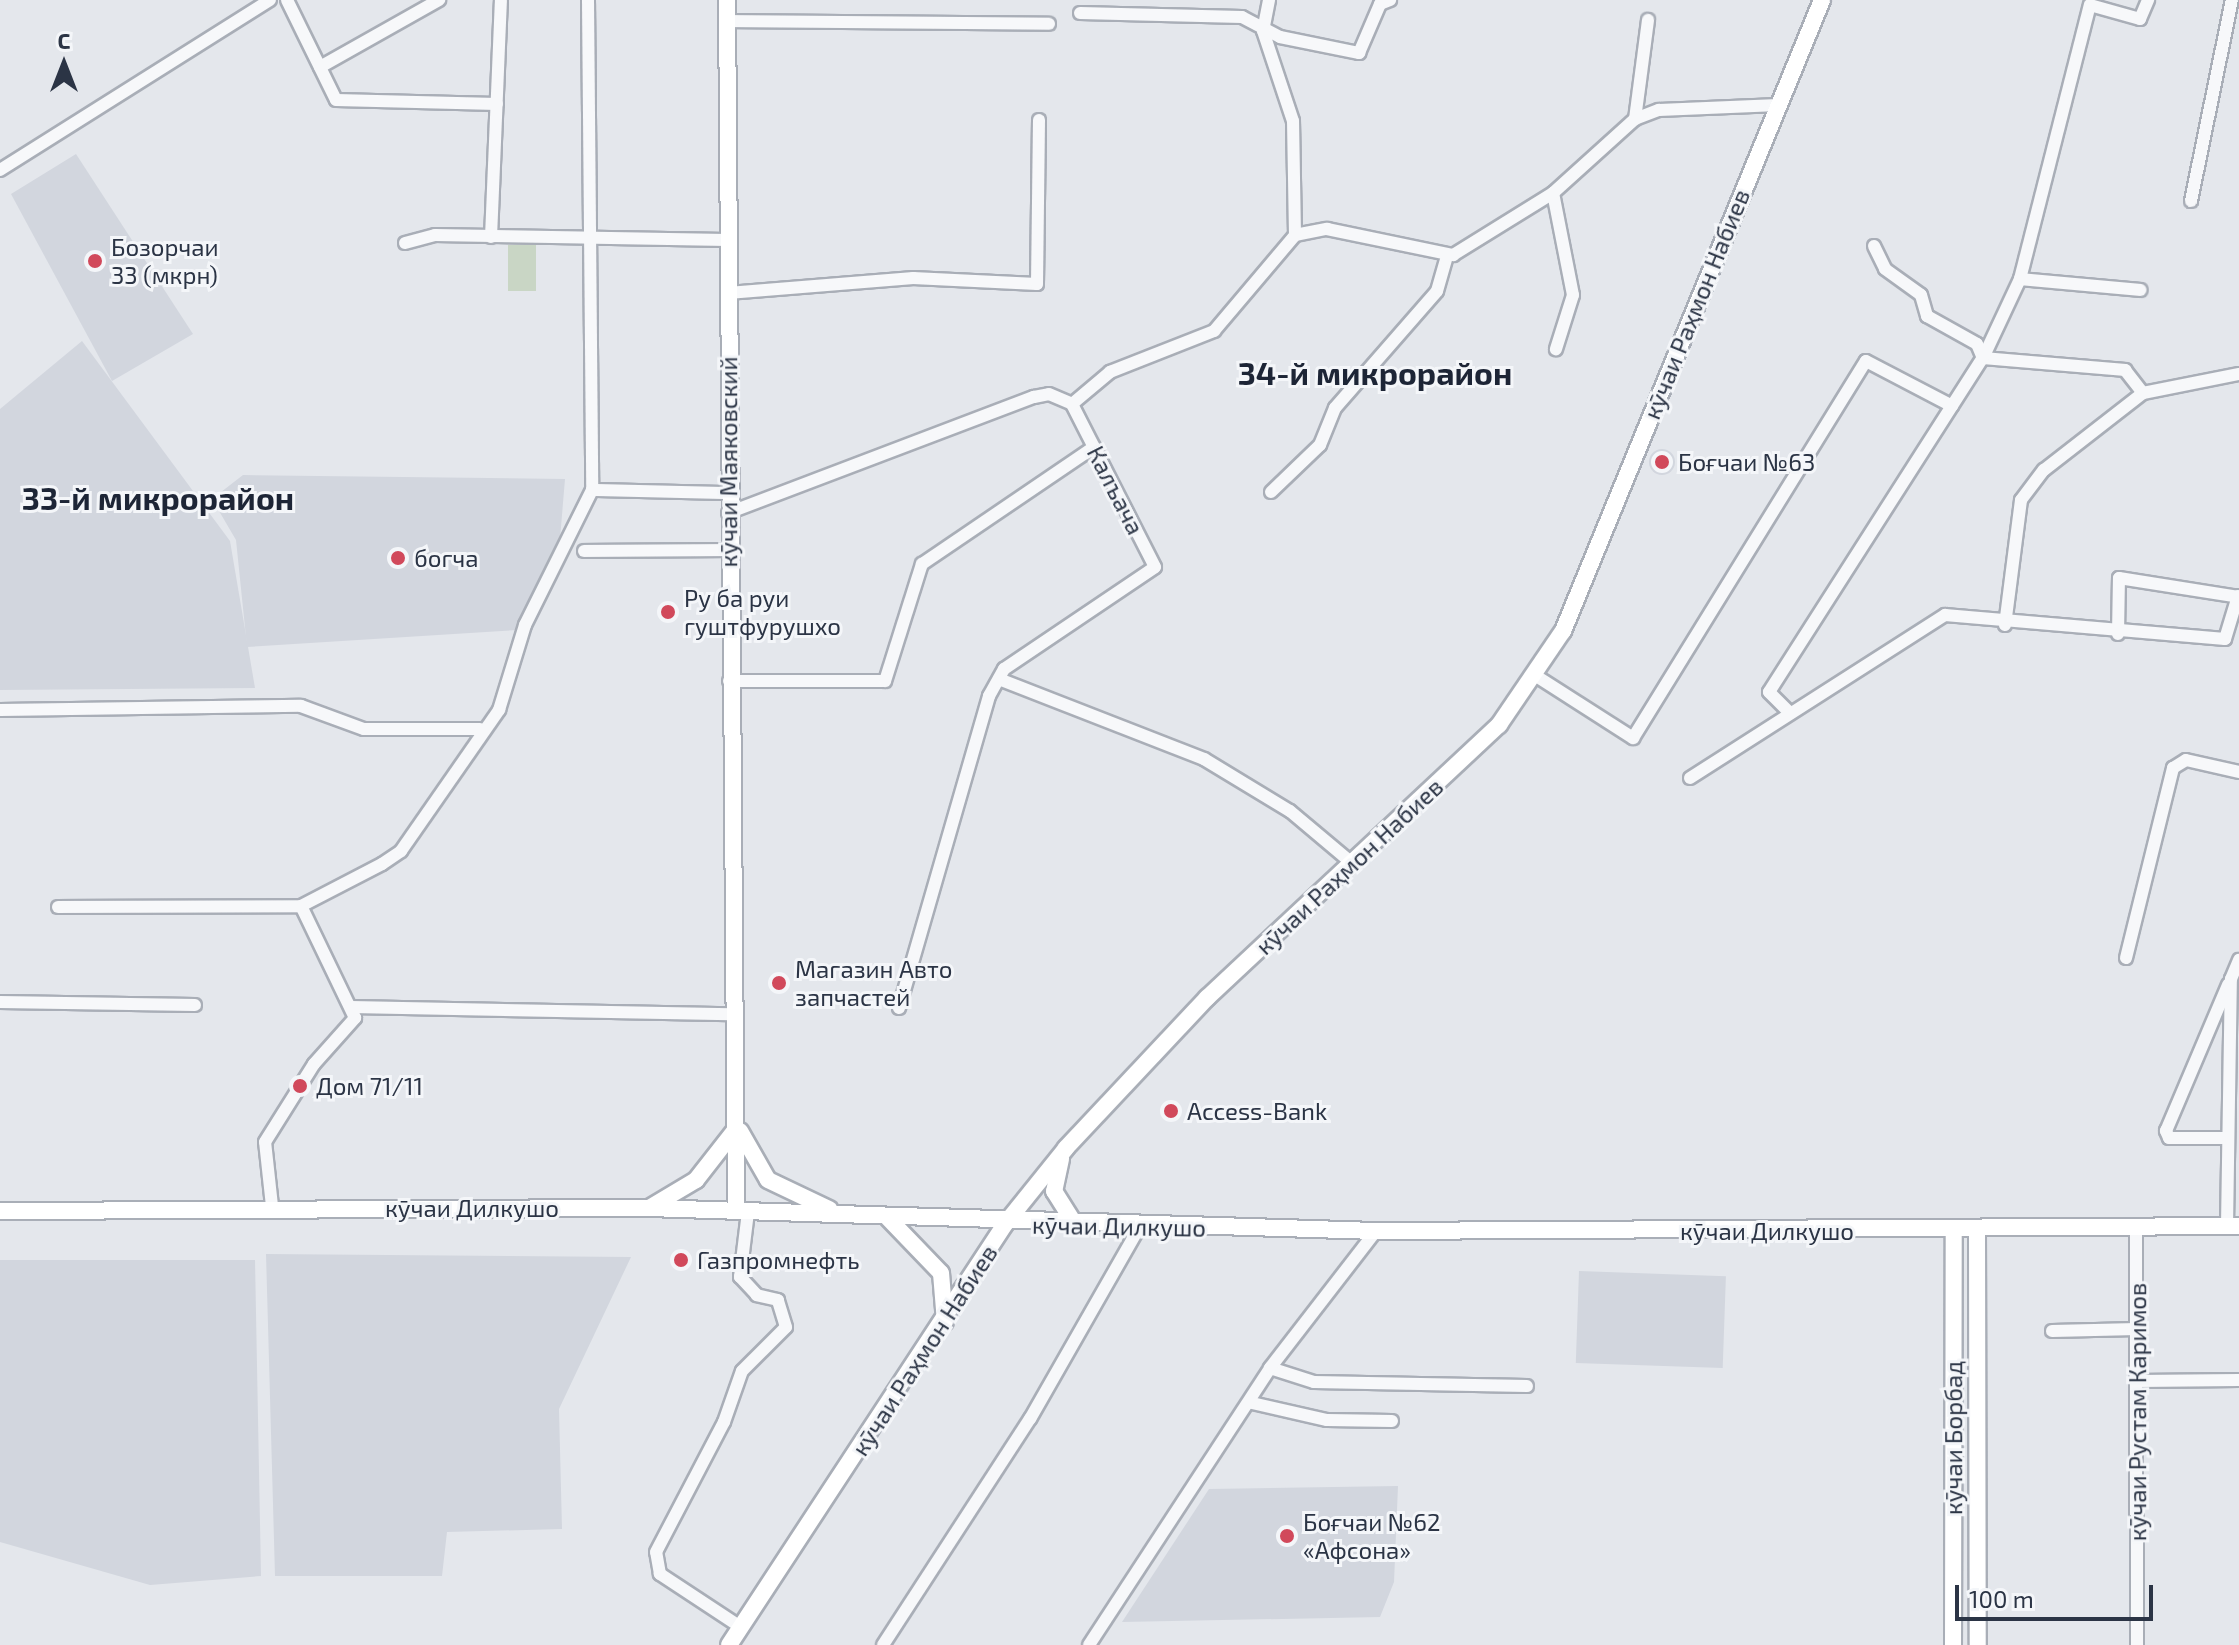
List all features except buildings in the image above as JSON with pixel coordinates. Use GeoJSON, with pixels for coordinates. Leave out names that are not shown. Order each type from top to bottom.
{"type":"FeatureCollection","features":[{"type":"Feature","properties":{"kind":"main road","name":"кӯчаи Маяковский"},"geometry":{"type":"LineString","coordinates":[[727,0],[731,1014],[742,1212]]}},
{"type":"Feature","properties":{"kind":"main road","name":"кӯчаи Раҳмон Набиев"},"geometry":{"type":"LineString","coordinates":[[729,1645],[944,1325],[1005,1224],[1066,1148],[1175,1030],[1499,725],[1563,631],[1822,0]]}},
{"type":"Feature","properties":{"kind":"main road"},"geometry":{"type":"LineString","coordinates":[[648,1208],[696,1180],[735,1125],[768,1180],[792,1197],[849,1215]]}},
{"type":"Feature","properties":{"kind":"main road"},"geometry":{"type":"LineString","coordinates":[[1066,1148],[1054,1191],[1076,1226]]}},
{"type":"Feature","properties":{"kind":"main road","name":"кӯчаи Дилкушо"},"geometry":{"type":"LineString","coordinates":[[0,1211],[272,1206],[648,1208],[1005,1224],[1376,1231],[1977,1231],[2233,1226]]}},
{"type":"Feature","properties":{"kind":"main road"},"geometry":{"type":"LineString","coordinates":[[888,1218],[941,1273],[944,1325]]}},
{"type":"Feature","properties":{"kind":"main road","name":"кӯчаи Борбад"},"geometry":{"type":"LineString","coordinates":[[1953,1645],[1954,1231]]}},
{"type":"Feature","properties":{"kind":"main road","name":"кӯчаи Борбад"},"geometry":{"type":"LineString","coordinates":[[1977,1231],[1978,1645]]}},
{"type":"Feature","properties":{"kind":"street"},"geometry":{"type":"LineString","coordinates":[[0,170],[270,0]]}},
{"type":"Feature","properties":{"kind":"street"},"geometry":{"type":"LineString","coordinates":[[287,0],[336,100],[497,104]]}},
{"type":"Feature","properties":{"kind":"street"},"geometry":{"type":"LineString","coordinates":[[320,67],[439,0]]}},
{"type":"Feature","properties":{"kind":"street"},"geometry":{"type":"LineString","coordinates":[[491,237],[501,0]]}},
{"type":"Feature","properties":{"kind":"street"},"geometry":{"type":"LineString","coordinates":[[58,907],[301,906],[401,851],[480,729],[499,710],[525,625],[592,490],[588,0]]}},
{"type":"Feature","properties":{"kind":"street"},"geometry":{"type":"LineString","coordinates":[[728,513],[1034,397],[1049,394],[1072,404],[1110,372],[1214,331],[1295,235],[1293,121],[1263,31],[1269,0]]}},
{"type":"Feature","properties":{"kind":"street"},"geometry":{"type":"LineString","coordinates":[[1080,13],[1242,17],[1263,31],[1359,53],[1380,4],[1390,0]]}},
{"type":"Feature","properties":{"kind":"street"},"geometry":{"type":"LineString","coordinates":[[1788,711],[1769,692],[1983,358],[2020,279],[2090,5],[2140,19],[2148,0]]}},
{"type":"Feature","properties":{"kind":"street"},"geometry":{"type":"LineString","coordinates":[[2191,201],[2232,0]]}},
{"type":"Feature","properties":{"kind":"street"},"geometry":{"type":"LineString","coordinates":[[1635,119],[1648,20]]}},
{"type":"Feature","properties":{"kind":"street"},"geometry":{"type":"LineString","coordinates":[[727,21],[1049,24]]}},
{"type":"Feature","properties":{"kind":"street"},"geometry":{"type":"LineString","coordinates":[[1295,235],[1339,230],[1447,255],[1553,193],[1635,119],[1659,110],[1778,105]]}},
{"type":"Feature","properties":{"kind":"street"},"geometry":{"type":"LineString","coordinates":[[728,293],[913,278],[1037,284],[1039,120]]}},
{"type":"Feature","properties":{"kind":"street"},"geometry":{"type":"LineString","coordinates":[[1553,193],[1573,295],[1556,349]]}},
{"type":"Feature","properties":{"kind":"street"},"geometry":{"type":"LineString","coordinates":[[405,243],[435,235],[727,240]]}},
{"type":"Feature","properties":{"kind":"street"},"geometry":{"type":"LineString","coordinates":[[1874,246],[1885,269],[1921,295],[1927,316],[1977,344],[1983,358]]}},
{"type":"Feature","properties":{"kind":"street"},"geometry":{"type":"LineString","coordinates":[[1271,492],[1320,445],[1335,408],[1437,291],[1447,255]]}},
{"type":"Feature","properties":{"kind":"street"},"geometry":{"type":"LineString","coordinates":[[2020,279],[2140,290]]}},
{"type":"Feature","properties":{"kind":"street"},"geometry":{"type":"LineString","coordinates":[[1983,358],[2125,370],[2143,393]]}},
{"type":"Feature","properties":{"kind":"street"},"geometry":{"type":"LineString","coordinates":[[1533,674],[1633,738],[1866,361],[1952,406]]}},
{"type":"Feature","properties":{"kind":"street"},"geometry":{"type":"LineString","coordinates":[[2005,625],[2021,500],[2044,470],[2143,393],[2239,374]]}},
{"type":"Feature","properties":{"kind":"street","name":"Калъача"},"geometry":{"type":"LineString","coordinates":[[999,679],[1042,639],[1155,567],[1072,404]]}},
{"type":"Feature","properties":{"kind":"street"},"geometry":{"type":"LineString","coordinates":[[729,681],[885,681],[922,564],[1094,447]]}},
{"type":"Feature","properties":{"kind":"street"},"geometry":{"type":"LineString","coordinates":[[592,490],[728,493]]}},
{"type":"Feature","properties":{"kind":"street"},"geometry":{"type":"LineString","coordinates":[[584,551],[728,550]]}},
{"type":"Feature","properties":{"kind":"street"},"geometry":{"type":"LineString","coordinates":[[1690,778],[1788,711],[1945,615],[2005,625],[2118,634],[2225,639],[2238,597],[2119,578],[2118,634]]}},
{"type":"Feature","properties":{"kind":"street"},"geometry":{"type":"LineString","coordinates":[[899,1008],[999,679],[1204,759],[1290,811],[1352,863]]}},
{"type":"Feature","properties":{"kind":"street"},"geometry":{"type":"LineString","coordinates":[[0,710],[301,706],[364,729],[480,729]]}},
{"type":"Feature","properties":{"kind":"street"},"geometry":{"type":"LineString","coordinates":[[2126,958],[2173,768],[2186,760],[2239,772]]}},
{"type":"Feature","properties":{"kind":"street"},"geometry":{"type":"LineString","coordinates":[[272,1206],[265,1142],[314,1064],[350,1031],[351,1007],[301,906]]}},
{"type":"Feature","properties":{"kind":"street"},"geometry":{"type":"LineString","coordinates":[[2227,1138],[2169,1138],[2166,1131],[2239,960]]}},
{"type":"Feature","properties":{"kind":"street"},"geometry":{"type":"LineString","coordinates":[[2231,979],[2234,1025],[2227,1138],[2233,1226]]}},
{"type":"Feature","properties":{"kind":"street"},"geometry":{"type":"LineString","coordinates":[[0,1002],[195,1005]]}},
{"type":"Feature","properties":{"kind":"street"},"geometry":{"type":"LineString","coordinates":[[351,1007],[731,1014]]}},
{"type":"Feature","properties":{"kind":"street"},"geometry":{"type":"LineString","coordinates":[[739,1626],[660,1574],[656,1552],[724,1422],[742,1371],[786,1327],[778,1300],[757,1295],[740,1277],[742,1212]]}},
{"type":"Feature","properties":{"kind":"street","name":"кӯчаи Рустам Каримов"},"geometry":{"type":"LineString","coordinates":[[2136,1227],[2137,1645]]}},
{"type":"Feature","properties":{"kind":"street"},"geometry":{"type":"LineString","coordinates":[[883,1645],[1030,1419],[1139,1228]]}},
{"type":"Feature","properties":{"kind":"street"},"geometry":{"type":"LineString","coordinates":[[1089,1645],[1252,1403],[1270,1368],[1376,1231]]}},
{"type":"Feature","properties":{"kind":"street"},"geometry":{"type":"LineString","coordinates":[[2052,1331],[2137,1329]]}},
{"type":"Feature","properties":{"kind":"street"},"geometry":{"type":"LineString","coordinates":[[1270,1368],[1314,1382],[1527,1386]]}},
{"type":"Feature","properties":{"kind":"street"},"geometry":{"type":"LineString","coordinates":[[2138,1381],[2239,1380]]}},
{"type":"Feature","properties":{"kind":"street"},"geometry":{"type":"LineString","coordinates":[[1252,1403],[1299,1416],[1392,1421]]}},
{"type":"Feature","properties":{"kind":"shaded area","name":"Бозорчаи 33 (мкрн)"},"geometry":{"type":"Polygon","coordinates":[[[76,154],[193,334],[112,381],[11,194],[76,154]]]}},
{"type":"Feature","properties":{"kind":"shaded area"},"geometry":{"type":"Polygon","coordinates":[[[82,341],[230,541],[255,688],[0,690],[0,409],[82,341]]]}},
{"type":"Feature","properties":{"kind":"shaded area","name":"Боғчаи №63"},"geometry":{"type":"Polygon","coordinates":[[[1662,449],[1671,453],[1675,462],[1671,471],[1662,475],[1653,471],[1649,462],[1653,453],[1662,449]]]}},
{"type":"Feature","properties":{"kind":"shaded area","name":"богча"},"geometry":{"type":"Polygon","coordinates":[[[243,475],[565,479],[557,575],[517,630],[247,647],[236,540],[212,499],[243,475]]]}},
{"type":"Feature","properties":{"kind":"shaded area"},"geometry":{"type":"Polygon","coordinates":[[[266,1254],[631,1257],[559,1409],[562,1529],[447,1532],[442,1576],[275,1576],[266,1254]]]}},
{"type":"Feature","properties":{"kind":"shaded area"},"geometry":{"type":"Polygon","coordinates":[[[0,1260],[255,1260],[261,1576],[150,1585],[0,1542],[0,1260]]]}},
{"type":"Feature","properties":{"kind":"shaded area"},"geometry":{"type":"Polygon","coordinates":[[[1579,1271],[1726,1276],[1723,1368],[1576,1363],[1579,1271]]]}},
{"type":"Feature","properties":{"kind":"shaded area","name":"Боғчаи №62 «Афсона»"},"geometry":{"type":"Polygon","coordinates":[[[1398,1486],[1394,1582],[1380,1617],[1122,1622],[1209,1489],[1398,1486]]]}},
{"type":"Feature","properties":{"kind":"green space"},"geometry":{"type":"Polygon","coordinates":[[[508,245],[536,245],[536,291],[508,291],[508,245]]]}},
{"type":"Feature","properties":{"kind":"place","name":"Бозорчаи 33 (мкрн)"},"geometry":{"type":"Point","coordinates":[95,261]}},
{"type":"Feature","properties":{"kind":"place","name":"Боғчаи №63"},"geometry":{"type":"Point","coordinates":[1662,462]}},
{"type":"Feature","properties":{"kind":"place","name":"богча"},"geometry":{"type":"Point","coordinates":[398,558]}},
{"type":"Feature","properties":{"kind":"place","name":"Ру ба руи гуштфурушхо"},"geometry":{"type":"Point","coordinates":[668,612]}},
{"type":"Feature","properties":{"kind":"place","name":"Магазин Авто запчастей"},"geometry":{"type":"Point","coordinates":[779,983]}},
{"type":"Feature","properties":{"kind":"place","name":"Дом 71/11"},"geometry":{"type":"Point","coordinates":[300,1086]}},
{"type":"Feature","properties":{"kind":"place","name":"Access-Bank"},"geometry":{"type":"Point","coordinates":[1171,1111]}},
{"type":"Feature","properties":{"kind":"place","name":"Газпромнефть"},"geometry":{"type":"Point","coordinates":[681,1260]}},
{"type":"Feature","properties":{"kind":"place","name":"Боғчаи №62 «Афсона»"},"geometry":{"type":"Point","coordinates":[1287,1536]}},
{"type":"Feature","properties":{"kind":"district","name":"34-й микрорайон"},"geometry":{"type":"Point","coordinates":[1375,372]}},
{"type":"Feature","properties":{"kind":"district","name":"33-й микрорайон"},"geometry":{"type":"Point","coordinates":[158,497]}}]}
